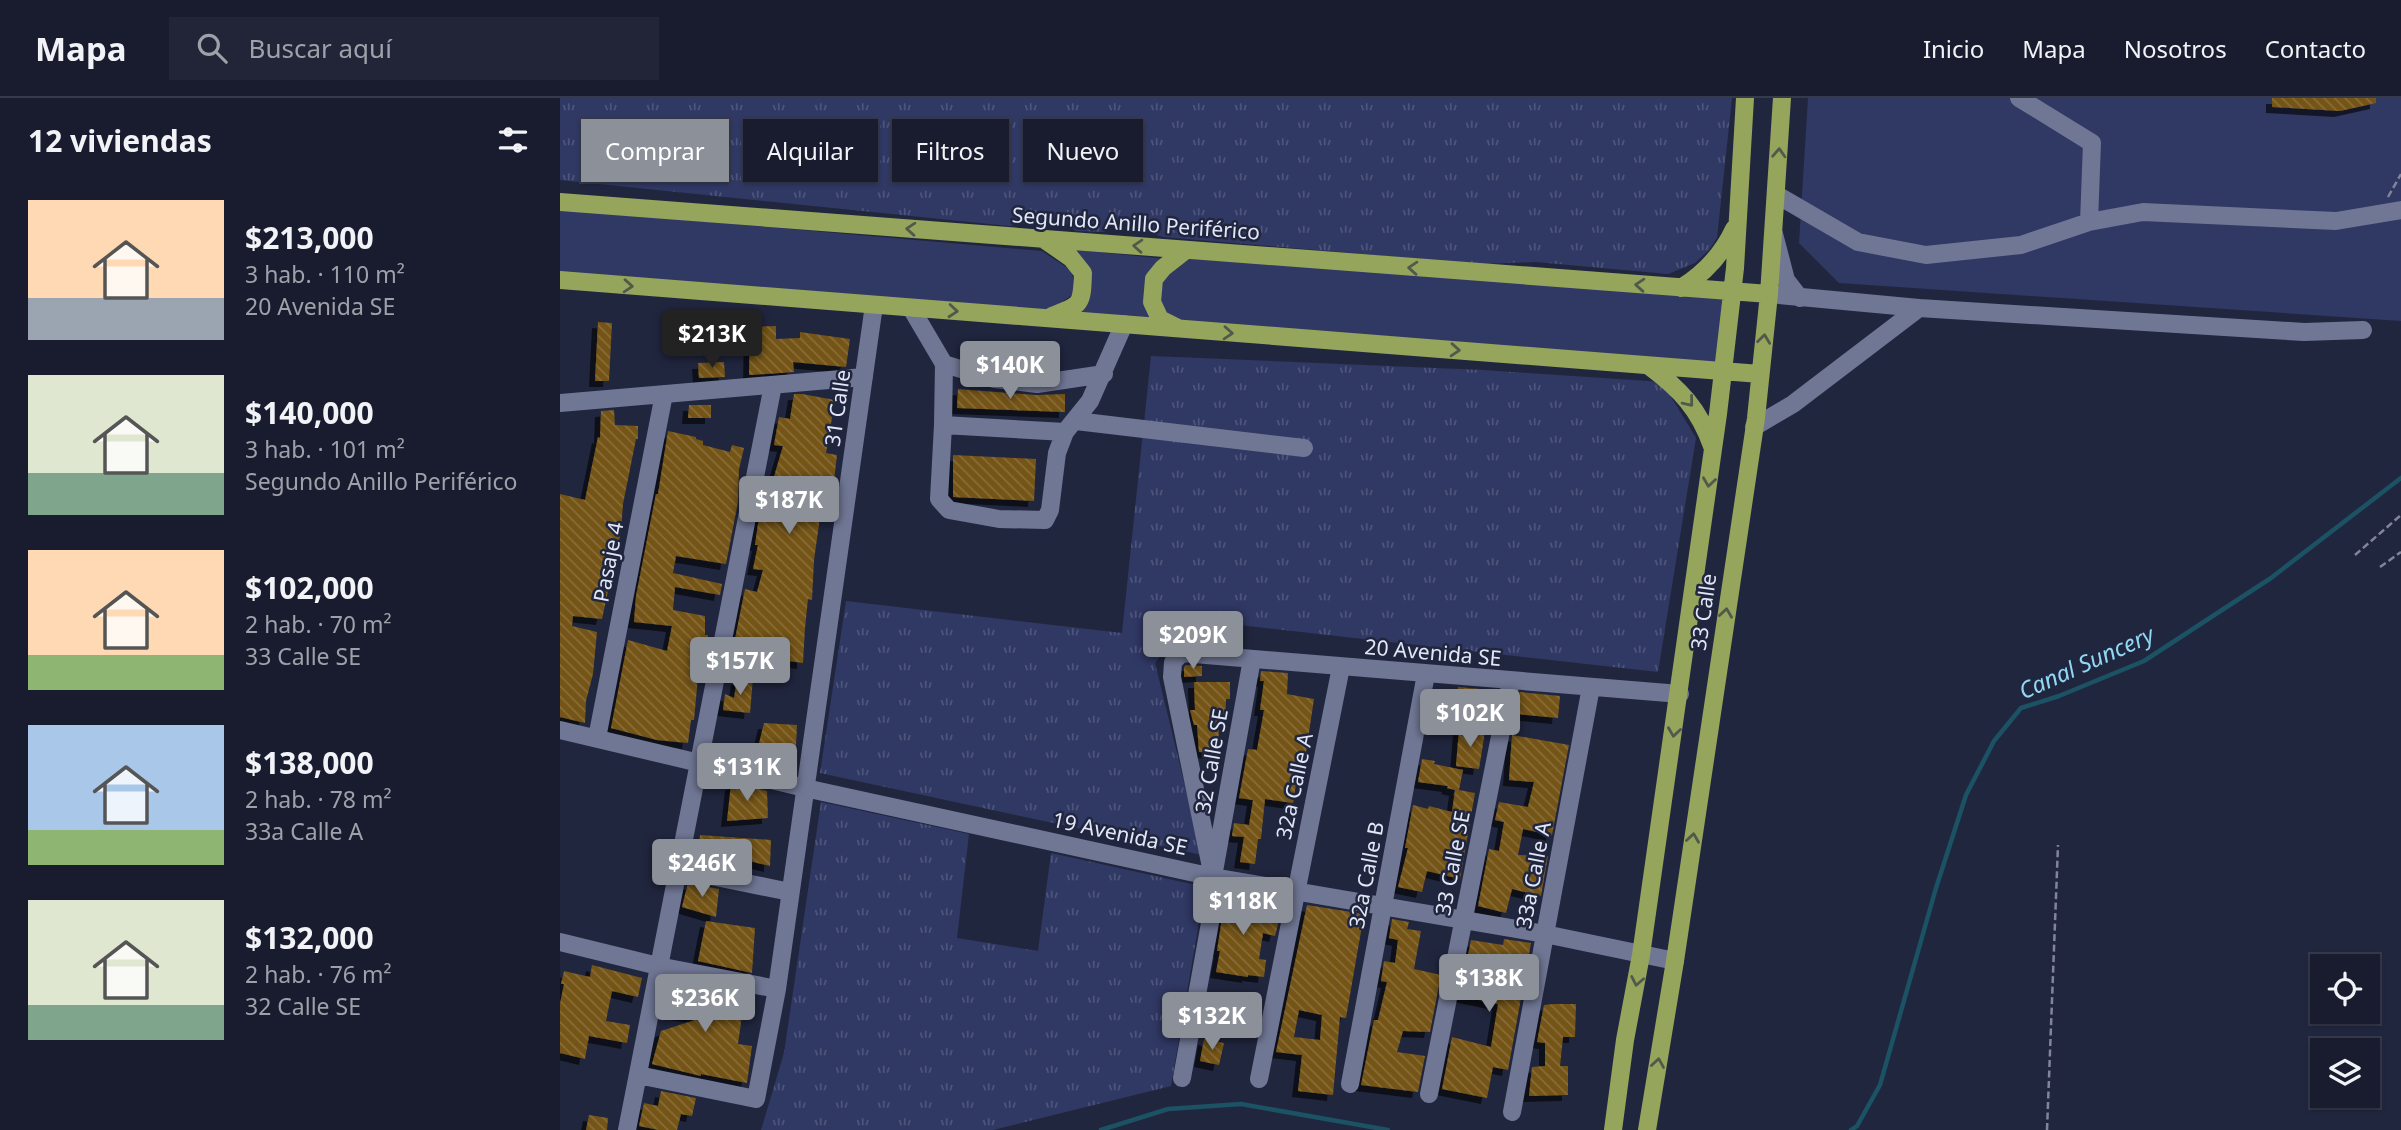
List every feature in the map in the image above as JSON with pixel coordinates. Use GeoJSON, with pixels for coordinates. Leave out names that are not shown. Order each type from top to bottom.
{"type":"FeatureCollection","features":[{"type":"Feature","properties":{"kind":"main road","name":"33 Calle"},"geometry":{"type":"LineString","coordinates":[[1613,1128],[1680,694],[1714,450],[1733,292],[1745,98]]}},
{"type":"Feature","properties":{"kind":"main road","name":"33 Calle"},"geometry":{"type":"LineString","coordinates":[[1647,1130],[1675,961],[1754,427],[1769,295],[1782,98]]}},
{"type":"Feature","properties":{"kind":"main road","name":"Segundo Anillo Periférico"},"geometry":{"type":"LineString","coordinates":[[560,202],[1769,295]]}},
{"type":"Feature","properties":{"kind":"main road"},"geometry":{"type":"LineString","coordinates":[[1681,288],[1711,266],[1727,244],[1738,219]]}},
{"type":"Feature","properties":{"kind":"main road"},"geometry":{"type":"LineString","coordinates":[[1044,239],[1072,258],[1083,273],[1082,298],[1072,308],[1045,318]]}},
{"type":"Feature","properties":{"kind":"main road"},"geometry":{"type":"LineString","coordinates":[[1179,329],[1160,319],[1152,302],[1154,279],[1163,268],[1186,250]]}},
{"type":"Feature","properties":{"kind":"main road"},"geometry":{"type":"LineString","coordinates":[[560,280],[1760,374]]}},
{"type":"Feature","properties":{"kind":"main road"},"geometry":{"type":"LineString","coordinates":[[1649,366],[1676,386],[1698,412],[1714,450]]}},
{"type":"Feature","properties":{"kind":"street"},"geometry":{"type":"LineString","coordinates":[[2019,98],[2092,143],[2089,222]]}},
{"type":"Feature","properties":{"kind":"street"},"geometry":{"type":"LineString","coordinates":[[1777,195],[1858,242],[1926,255],[2021,245],[2089,222],[2143,212],[2336,221],[2401,210]]}},
{"type":"Feature","properties":{"kind":"street"},"geometry":{"type":"LineString","coordinates":[[1774,234],[1786,280],[1800,298]]}},
{"type":"Feature","properties":{"kind":"street"},"geometry":{"type":"LineString","coordinates":[[1769,295],[1919,308],[2304,332],[2362,330]]}},
{"type":"Feature","properties":{"kind":"street","name":"31 Calle"},"geometry":{"type":"LineString","coordinates":[[638,1075],[756,1098],[777,989],[874,305]]}},
{"type":"Feature","properties":{"kind":"street"},"geometry":{"type":"LineString","coordinates":[[911,308],[944,365],[939,499],[949,510],[999,519],[1045,520],[1050,510],[1056,453],[1070,427],[1090,401],[1124,324]]}},
{"type":"Feature","properties":{"kind":"street"},"geometry":{"type":"LineString","coordinates":[[1754,427],[1793,404],[1919,308]]}},
{"type":"Feature","properties":{"kind":"street"},"geometry":{"type":"LineString","coordinates":[[944,365],[994,379],[1037,384],[1104,374]]}},
{"type":"Feature","properties":{"kind":"street"},"geometry":{"type":"LineString","coordinates":[[560,403],[864,377]]}},
{"type":"Feature","properties":{"kind":"street"},"geometry":{"type":"LineString","coordinates":[[626,1130],[773,384]]}},
{"type":"Feature","properties":{"kind":"street","name":"Pasaje 4"},"geometry":{"type":"LineString","coordinates":[[597,738],[664,394]]}},
{"type":"Feature","properties":{"kind":"street"},"geometry":{"type":"LineString","coordinates":[[943,425],[1070,427],[1304,448]]}},
{"type":"Feature","properties":{"kind":"street","name":"20 Avenida SE"},"geometry":{"type":"LineString","coordinates":[[1213,877],[1172,677],[1173,662],[1182,653],[1680,694]]}},
{"type":"Feature","properties":{"kind":"street","name":"32 Calle SE"},"geometry":{"type":"LineString","coordinates":[[1182,1078],[1210,923],[1213,877],[1252,659]]}},
{"type":"Feature","properties":{"kind":"street","name":"32a Calle A"},"geometry":{"type":"LineString","coordinates":[[1259,1079],[1342,667]]}},
{"type":"Feature","properties":{"kind":"street","name":"32a Calle B"},"geometry":{"type":"LineString","coordinates":[[1350,1084],[1426,674]]}},
{"type":"Feature","properties":{"kind":"street","name":"33 Calle SE"},"geometry":{"type":"LineString","coordinates":[[1429,1094],[1511,681]]}},
{"type":"Feature","properties":{"kind":"street","name":"33a Calle A"},"geometry":{"type":"LineString","coordinates":[[1512,1112],[1591,687]]}},
{"type":"Feature","properties":{"kind":"street","name":"19 Avenida SE"},"geometry":{"type":"LineString","coordinates":[[560,730],[805,788],[1213,877],[1464,919],[1675,961]]}},
{"type":"Feature","properties":{"kind":"street"},"geometry":{"type":"LineString","coordinates":[[677,869],[790,892]]}},
{"type":"Feature","properties":{"kind":"street"},"geometry":{"type":"LineString","coordinates":[[560,942],[658,966],[777,989]]}},
{"type":"Feature","properties":{"kind":"path"},"geometry":{"type":"LineString","coordinates":[[2355,555],[2401,516]]}},
{"type":"Feature","properties":{"kind":"path"},"geometry":{"type":"LineString","coordinates":[[2380,567],[2401,552]]}},
{"type":"Feature","properties":{"kind":"path"},"geometry":{"type":"LineString","coordinates":[[2047,1130],[2058,845]]}},
{"type":"Feature","properties":{"kind":"green space"},"geometry":{"type":"Polygon","coordinates":[[[560,98],[1732,98],[1717,238],[1695,263],[1668,274],[1536,262],[1480,264],[1163,237],[1108,218],[1105,232],[1076,231],[1058,217],[1009,226],[560,180],[560,98]]]}},
{"type":"Feature","properties":{"kind":"green space"},"geometry":{"type":"Polygon","coordinates":[[[1808,98],[2401,98],[2401,321],[1839,283],[1799,243],[1808,98]]]}},
{"type":"Feature","properties":{"kind":"green space"},"geometry":{"type":"Polygon","coordinates":[[[560,209],[1042,251],[1072,271],[1075,293],[1046,313],[560,277],[560,209]]]}},
{"type":"Feature","properties":{"kind":"green space"},"geometry":{"type":"Polygon","coordinates":[[[1067,249],[1167,259],[1148,277],[1161,327],[1066,319],[1084,298],[1067,249]]]}},
{"type":"Feature","properties":{"kind":"green space"},"geometry":{"type":"Polygon","coordinates":[[[1186,257],[1731,293],[1724,368],[1181,329],[1163,318],[1156,280],[1186,257]]]}},
{"type":"Feature","properties":{"kind":"green space"},"geometry":{"type":"Polygon","coordinates":[[[1151,356],[1483,370],[1662,382],[1696,438],[1658,672],[1213,622],[1175,637],[1155,663],[1202,855],[820,773],[846,601],[1122,633],[1151,356]]]}},
{"type":"Feature","properties":{"kind":"green space"},"geometry":{"type":"Polygon","coordinates":[[[821,802],[969,834],[957,938],[1038,951],[1051,853],[1205,887],[1171,1086],[993,1130],[761,1130],[784,1053],[821,802]]]}},
{"type":"Feature","properties":{"kind":"building"},"geometry":{"type":"Polygon","coordinates":[[[2272,98],[2376,98],[2376,103],[2340,111],[2272,107],[2272,98]]]}},
{"type":"Feature","properties":{"kind":"building"},"geometry":{"type":"Polygon","coordinates":[[[598,322],[612,323],[609,381],[595,381],[598,322]]]}},
{"type":"Feature","properties":{"kind":"building"},"geometry":{"type":"Polygon","coordinates":[[[776,326],[776,339],[800,338],[800,332],[850,339],[846,367],[793,362],[794,372],[749,375],[750,327],[776,326]]]}},
{"type":"Feature","properties":{"kind":"building"},"geometry":{"type":"Polygon","coordinates":[[[724,362],[725,377],[699,378],[698,363],[724,362]]]}},
{"type":"Feature","properties":{"kind":"building"},"geometry":{"type":"Polygon","coordinates":[[[958,389],[1036,395],[1065,394],[1065,412],[957,408],[958,389]]]}},
{"type":"Feature","properties":{"kind":"building"},"geometry":{"type":"Polygon","coordinates":[[[794,394],[835,400],[826,453],[837,455],[832,498],[823,496],[814,560],[812,600],[808,599],[803,663],[774,659],[774,662],[732,654],[745,589],[757,592],[763,570],[753,569],[758,545],[755,545],[758,524],[767,486],[771,487],[783,446],[774,445],[779,417],[790,419],[794,394]]]}},
{"type":"Feature","properties":{"kind":"building"},"geometry":{"type":"Polygon","coordinates":[[[689,405],[711,405],[711,418],[688,418],[689,405]]]}},
{"type":"Feature","properties":{"kind":"building"},"geometry":{"type":"Polygon","coordinates":[[[614,410],[615,425],[638,426],[638,439],[602,619],[573,616],[572,626],[597,632],[585,723],[560,717],[560,494],[585,500],[598,437],[600,438],[601,411],[614,410]]]}},
{"type":"Feature","properties":{"kind":"building"},"geometry":{"type":"Polygon","coordinates":[[[668,431],[696,437],[703,441],[703,445],[730,452],[732,445],[744,448],[739,469],[738,502],[726,564],[676,556],[673,573],[722,584],[720,595],[675,587],[673,610],[705,616],[705,635],[708,635],[708,651],[698,677],[694,720],[691,720],[688,743],[657,740],[611,728],[628,640],[667,651],[672,626],[634,622],[636,596],[658,494],[668,431]]]}},
{"type":"Feature","properties":{"kind":"building"},"geometry":{"type":"Polygon","coordinates":[[[953,455],[1036,459],[1034,501],[953,497],[953,455]]]}},
{"type":"Feature","properties":{"kind":"building"},"geometry":{"type":"Polygon","coordinates":[[[1186,665],[1202,666],[1202,676],[1184,677],[1186,665]]]}},
{"type":"Feature","properties":{"kind":"building"},"geometry":{"type":"Polygon","coordinates":[[[1261,671],[1288,673],[1287,694],[1314,699],[1302,779],[1297,778],[1293,803],[1265,799],[1261,839],[1258,839],[1255,864],[1240,862],[1244,837],[1232,836],[1234,823],[1249,825],[1253,800],[1239,798],[1248,749],[1257,750],[1264,710],[1260,710],[1264,681],[1260,681],[1261,671]]]}},
{"type":"Feature","properties":{"kind":"building"},"geometry":{"type":"Polygon","coordinates":[[[753,678],[750,713],[723,710],[725,694],[734,698],[737,679],[753,678]]]}},
{"type":"Feature","properties":{"kind":"building"},"geometry":{"type":"Polygon","coordinates":[[[1194,682],[1230,682],[1225,726],[1219,726],[1218,753],[1199,752],[1197,725],[1194,725],[1190,710],[1195,710],[1194,682]]]}},
{"type":"Feature","properties":{"kind":"building"},"geometry":{"type":"Polygon","coordinates":[[[1458,687],[1492,690],[1488,712],[1442,710],[1441,721],[1429,719],[1433,697],[1457,702],[1458,687]]]}},
{"type":"Feature","properties":{"kind":"building"},"geometry":{"type":"Polygon","coordinates":[[[1520,692],[1560,696],[1558,718],[1516,714],[1520,692]]]}},
{"type":"Feature","properties":{"kind":"building"},"geometry":{"type":"Polygon","coordinates":[[[764,723],[797,725],[795,766],[756,756],[764,723]]]}},
{"type":"Feature","properties":{"kind":"building"},"geometry":{"type":"Polygon","coordinates":[[[1459,729],[1485,732],[1479,769],[1456,766],[1459,729]]]}},
{"type":"Feature","properties":{"kind":"building"},"geometry":{"type":"Polygon","coordinates":[[[1512,735],[1569,745],[1552,835],[1523,829],[1518,855],[1548,856],[1541,896],[1512,889],[1506,913],[1478,906],[1489,849],[1499,851],[1504,822],[1495,820],[1499,802],[1528,807],[1534,782],[1509,780],[1512,735]]]}},
{"type":"Feature","properties":{"kind":"building"},"geometry":{"type":"Polygon","coordinates":[[[1422,759],[1463,770],[1459,790],[1475,793],[1460,879],[1427,871],[1422,892],[1398,887],[1408,848],[1405,848],[1413,805],[1452,812],[1455,790],[1447,788],[1448,786],[1418,782],[1422,759]]]}},
{"type":"Feature","properties":{"kind":"building"},"geometry":{"type":"Polygon","coordinates":[[[731,784],[767,791],[768,818],[727,821],[731,784]]]}},
{"type":"Feature","properties":{"kind":"building"},"geometry":{"type":"Polygon","coordinates":[[[700,835],[771,840],[770,866],[749,861],[750,855],[716,859],[715,865],[697,861],[700,835]]]}},
{"type":"Feature","properties":{"kind":"building"},"geometry":{"type":"Polygon","coordinates":[[[688,883],[719,889],[716,917],[682,907],[688,883]]]}},
{"type":"Feature","properties":{"kind":"building"},"geometry":{"type":"Polygon","coordinates":[[[1226,891],[1248,895],[1246,909],[1280,917],[1275,936],[1263,933],[1259,959],[1266,960],[1264,977],[1216,972],[1226,891]]]}},
{"type":"Feature","properties":{"kind":"building"},"geometry":{"type":"Polygon","coordinates":[[[1307,905],[1364,914],[1346,1018],[1340,1017],[1333,1095],[1298,1091],[1302,1055],[1276,1052],[1307,905]],[[1299,1010],[1294,1037],[1320,1040],[1322,1015],[1299,1010]]]}},
{"type":"Feature","properties":{"kind":"building"},"geometry":{"type":"Polygon","coordinates":[[[1392,919],[1409,922],[1407,929],[1421,931],[1414,969],[1441,975],[1430,1032],[1403,1031],[1397,1052],[1425,1056],[1418,1092],[1361,1085],[1374,1020],[1378,1020],[1387,982],[1381,981],[1384,961],[1395,963],[1398,940],[1389,938],[1392,919]]]}},
{"type":"Feature","properties":{"kind":"building"},"geometry":{"type":"Polygon","coordinates":[[[706,921],[755,928],[752,973],[698,961],[706,921]]]}},
{"type":"Feature","properties":{"kind":"building"},"geometry":{"type":"Polygon","coordinates":[[[1504,939],[1531,943],[1508,1070],[1493,1067],[1487,1098],[1442,1089],[1452,1037],[1491,1047],[1498,1004],[1460,996],[1471,940],[1503,945],[1504,939]]]}},
{"type":"Feature","properties":{"kind":"building"},"geometry":{"type":"Polygon","coordinates":[[[592,965],[642,978],[638,997],[612,991],[606,1021],[630,1025],[627,1043],[589,1036],[585,1059],[560,1053],[560,1004],[564,984],[561,984],[564,971],[590,977],[592,965]]]}},
{"type":"Feature","properties":{"kind":"building"},"geometry":{"type":"Polygon","coordinates":[[[668,982],[691,985],[691,989],[745,994],[738,1044],[752,1046],[747,1083],[701,1076],[652,1064],[661,1031],[701,1018],[663,1012],[668,982]]]}},
{"type":"Feature","properties":{"kind":"building"},"geometry":{"type":"Polygon","coordinates":[[[1222,992],[1261,1003],[1257,1029],[1243,1023],[1209,1017],[1210,1000],[1221,1001],[1222,992]]]}},
{"type":"Feature","properties":{"kind":"building"},"geometry":{"type":"Polygon","coordinates":[[[1576,1004],[1575,1037],[1563,1037],[1560,1066],[1568,1066],[1568,1095],[1529,1096],[1532,1067],[1545,1066],[1545,1043],[1537,1042],[1544,1005],[1576,1004]]]}},
{"type":"Feature","properties":{"kind":"building"},"geometry":{"type":"Polygon","coordinates":[[[1204,1039],[1224,1043],[1219,1065],[1200,1061],[1204,1039]]]}},
{"type":"Feature","properties":{"kind":"building"},"geometry":{"type":"Polygon","coordinates":[[[661,1091],[696,1098],[692,1116],[681,1114],[677,1130],[639,1126],[644,1103],[658,1106],[661,1091]]]}},
{"type":"Feature","properties":{"kind":"building"},"geometry":{"type":"Polygon","coordinates":[[[589,1115],[608,1118],[607,1130],[586,1130],[589,1115]]]}},
{"type":"Feature","properties":{"kind":"waterway","name":"Canal Suncery"},"geometry":{"type":"LineString","coordinates":[[1851,1130],[1857,1126],[1880,1085],[1936,888],[1966,795],[1994,741],[2021,708],[2059,696],[2144,661],[2271,578],[2401,478]]}},
{"type":"Feature","properties":{"kind":"waterway","name":"Canal Suncery"},"geometry":{"type":"LineString","coordinates":[[1101,1130],[1168,1109],[1241,1104],[1388,1130]]}}]}
